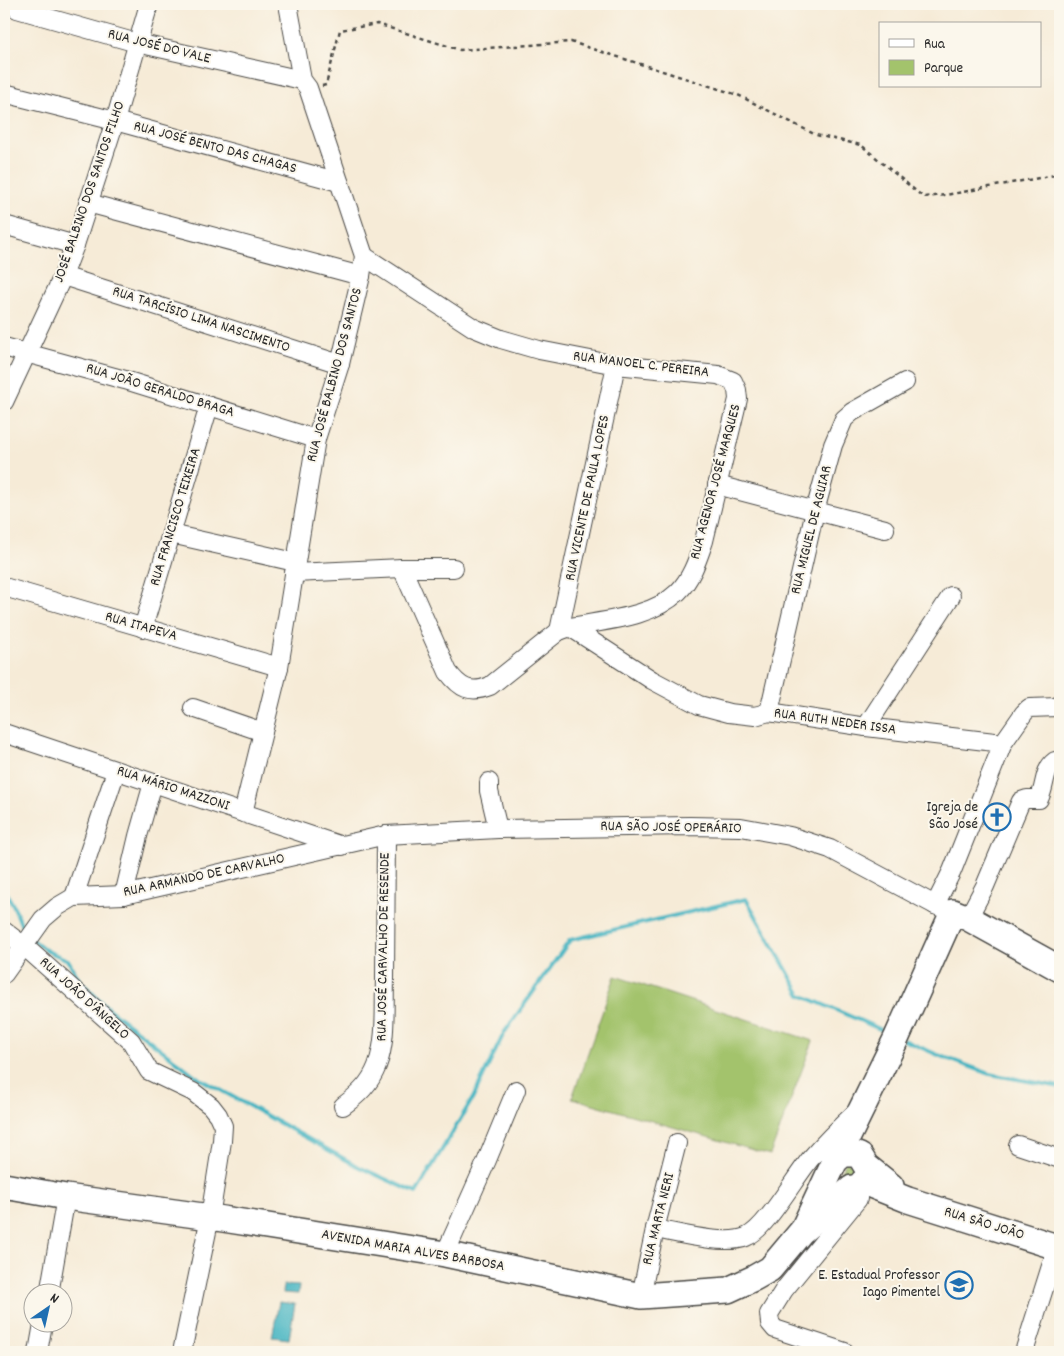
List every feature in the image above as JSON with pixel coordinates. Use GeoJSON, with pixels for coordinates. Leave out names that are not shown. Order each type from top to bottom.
{"type":"FeatureCollection","features":[{"type":"Feature","properties":{"kind":"highway","name":"RUA SÃO JOSÉ OPERÁRIO"},"geometry":{"type":"LineString","coordinates":[[952,912],[1060,969]]}},
{"type":"Feature","properties":{"kind":"highway","name":"AVENIDA MARIA ALVES BARBOSA"},"geometry":{"type":"LineString","coordinates":[[4,1186],[444,1254],[641,1296],[728,1290],[770,1269],[853,1171],[861,1111],[952,912]]}},
{"type":"Feature","properties":{"kind":"highway","name":"RUA SÃO JOÃO"},"geometry":{"type":"LineString","coordinates":[[853,1171],[908,1200],[1011,1231],[1059,1248]]}},
{"type":"Feature","properties":{"kind":"street","name":"JOSÉ BALBINO DOS SANTOS FILHO"},"geometry":{"type":"LineString","coordinates":[[4,402],[63,276],[75,245],[115,121],[149,4]]}},
{"type":"Feature","properties":{"kind":"street","name":"RUA JOSÉ BALBINO DOS SANTOS"},"geometry":{"type":"LineString","coordinates":[[243,813],[279,667],[316,439],[340,364],[364,256],[305,84],[288,4]]}},
{"type":"Feature","properties":{"kind":"street","name":"RUA JOSÉ DO VALE"},"geometry":{"type":"LineString","coordinates":[[17,9],[137,44],[305,84]]}},
{"type":"Feature","properties":{"kind":"street","name":"RUA JOSÉ BENTO DAS CHAGAS"},"geometry":{"type":"LineString","coordinates":[[4,93],[339,182]]}},
{"type":"Feature","properties":{"kind":"street"},"geometry":{"type":"LineString","coordinates":[[88,203],[361,276]]}},
{"type":"Feature","properties":{"kind":"street"},"geometry":{"type":"LineString","coordinates":[[4,225],[75,245]]}},
{"type":"Feature","properties":{"kind":"street","name":"RUA MANOEL C. PEREIRA"},"geometry":{"type":"LineString","coordinates":[[364,256],[474,328],[501,339],[539,350],[616,365],[718,375],[733,381]]}},
{"type":"Feature","properties":{"kind":"street","name":"RUA TARCÍSIO LIMA NASCIMENTO"},"geometry":{"type":"LineString","coordinates":[[63,276],[340,364]]}},
{"type":"Feature","properties":{"kind":"street","name":"RUA JOÃO GERALDO BRAGA"},"geometry":{"type":"LineString","coordinates":[[4,347],[316,439]]}},
{"type":"Feature","properties":{"kind":"street","name":"RUA VICENTE DE PAULA LOPES"},"geometry":{"type":"LineString","coordinates":[[565,629],[616,365]]}},
{"type":"Feature","properties":{"kind":"street","name":"RUA AGENOR JOSÉ MARQUES"},"geometry":{"type":"LineString","coordinates":[[402,568],[448,672],[457,684],[469,689],[479,690],[490,686],[565,629],[644,612],[664,602],[678,592],[688,579],[704,541],[738,399],[733,381]]}},
{"type":"Feature","properties":{"kind":"street","name":"RUA MIGUEL DE AGUIAR"},"geometry":{"type":"LineString","coordinates":[[769,712],[815,511],[833,445],[844,419],[852,412],[905,382]]}},
{"type":"Feature","properties":{"kind":"street","name":"RUA FRANCISCO TEIXEIRA"},"geometry":{"type":"LineString","coordinates":[[143,628],[209,406]]}},
{"type":"Feature","properties":{"kind":"street"},"geometry":{"type":"LineString","coordinates":[[717,485],[885,529]]}},
{"type":"Feature","properties":{"kind":"street"},"geometry":{"type":"LineString","coordinates":[[171,534],[294,568],[454,568]]}},
{"type":"Feature","properties":{"kind":"street","name":"RUA ITAPEVA"},"geometry":{"type":"LineString","coordinates":[[4,587],[279,667]]}},
{"type":"Feature","properties":{"kind":"street"},"geometry":{"type":"LineString","coordinates":[[866,726],[951,596]]}},
{"type":"Feature","properties":{"kind":"street","name":"RUA RUTH NEDER ISSA"},"geometry":{"type":"LineString","coordinates":[[565,629],[699,705],[729,713],[755,716],[769,712],[1003,743]]}},
{"type":"Feature","properties":{"kind":"street"},"geometry":{"type":"LineString","coordinates":[[952,912],[952,871],[1003,743],[1028,708],[1058,707],[1060,704]]}},
{"type":"Feature","properties":{"kind":"street"},"geometry":{"type":"LineString","coordinates":[[192,708],[263,732]]}},
{"type":"Feature","properties":{"kind":"street","name":"RUA MÁRIO MAZZONI"},"geometry":{"type":"LineString","coordinates":[[4,733],[342,846]]}},
{"type":"Feature","properties":{"kind":"street"},"geometry":{"type":"LineString","coordinates":[[952,912],[985,886],[1021,801],[1040,799],[1044,791],[1047,770],[1055,761],[1060,760]]}},
{"type":"Feature","properties":{"kind":"street"},"geometry":{"type":"LineString","coordinates":[[4,974],[43,919],[57,907],[74,897],[116,771]]}},
{"type":"Feature","properties":{"kind":"street"},"geometry":{"type":"LineString","coordinates":[[489,782],[489,790],[498,829]]}},
{"type":"Feature","properties":{"kind":"street"},"geometry":{"type":"LineString","coordinates":[[124,895],[153,783]]}},
{"type":"Feature","properties":{"kind":"street","name":"RUA SÃO JOSÉ OPERÁRIO"},"geometry":{"type":"LineString","coordinates":[[342,846],[386,835],[498,829],[741,827],[790,836],[830,849],[952,912]]}},
{"type":"Feature","properties":{"kind":"street","name":"RUA JOSÉ CARVALHO DE RESENDE"},"geometry":{"type":"LineString","coordinates":[[343,1106],[368,1084],[377,1066],[382,1047],[386,835]]}},
{"type":"Feature","properties":{"kind":"street","name":"RUA ARMANDO DE CARVALHO"},"geometry":{"type":"LineString","coordinates":[[74,897],[124,895],[342,846]]}},
{"type":"Feature","properties":{"kind":"street","name":"RUA JOÃO D'ÂNGELO"},"geometry":{"type":"LineString","coordinates":[[4,931],[25,944],[131,1040],[149,1071],[193,1092],[211,1106],[218,1115],[223,1132],[210,1217],[182,1352]]}},
{"type":"Feature","properties":{"kind":"street"},"geometry":{"type":"LineString","coordinates":[[444,1254],[487,1160],[516,1090]]}},
{"type":"Feature","properties":{"kind":"street","name":"AVENIDA MARIA ALVES BARBOSA"},"geometry":{"type":"LineString","coordinates":[[655,1229],[718,1240],[746,1237],[756,1231],[766,1220],[811,1158],[829,1137],[861,1111]]}},
{"type":"Feature","properties":{"kind":"street","name":"RUA MARTA NERI"},"geometry":{"type":"LineString","coordinates":[[641,1296],[655,1229],[677,1143]]}},
{"type":"Feature","properties":{"kind":"street"},"geometry":{"type":"LineString","coordinates":[[1018,1145],[1060,1159]]}},
{"type":"Feature","properties":{"kind":"street"},"geometry":{"type":"LineString","coordinates":[[844,1352],[775,1329],[770,1323],[769,1314],[784,1290],[858,1199],[853,1171]]}},
{"type":"Feature","properties":{"kind":"street"},"geometry":{"type":"LineString","coordinates":[[51,1284],[66,1197]]}},
{"type":"Feature","properties":{"kind":"street"},"geometry":{"type":"LineString","coordinates":[[1024,1352],[1059,1248]]}},
{"type":"Feature","properties":{"kind":"street"},"geometry":{"type":"LineString","coordinates":[[38,1352],[41,1334]]}},
{"type":"Feature","properties":{"kind":"path"},"geometry":{"type":"LineString","coordinates":[[305,84],[326,85],[340,30],[377,24],[460,50],[572,42],[738,95],[816,135],[861,145],[923,197],[946,195],[1055,175],[1060,177]]}},
{"type":"Feature","properties":{"kind":"green space"},"geometry":{"type":"Polygon","coordinates":[[[615,976],[813,1041],[770,1155],[572,1098],[615,976]]]}},
{"type":"Feature","properties":{"kind":"green space"},"geometry":{"type":"Polygon","coordinates":[[[846,1160],[861,1171],[845,1181],[839,1176],[846,1160]]]}},
{"type":"Feature","properties":{"kind":"water"},"geometry":{"type":"Polygon","coordinates":[[[284,1285],[299,1286],[298,1294],[283,1293],[284,1285]]]}},
{"type":"Feature","properties":{"kind":"water"},"geometry":{"type":"Polygon","coordinates":[[[279,1302],[295,1304],[289,1339],[272,1337],[279,1302]]]}},
{"type":"Feature","properties":{"kind":"waterway"},"geometry":{"type":"LineString","coordinates":[[4,889],[15,909],[25,934]]}},
{"type":"Feature","properties":{"kind":"waterway"},"geometry":{"type":"LineString","coordinates":[[33,940],[47,951],[68,960],[80,981],[110,1010],[197,1077],[359,1167],[416,1193],[473,1098],[504,1033],[570,940],[746,899],[801,995],[889,1033]]}},
{"type":"Feature","properties":{"kind":"waterway"},"geometry":{"type":"LineString","coordinates":[[904,1040],[990,1074],[1060,1087]]}},
{"type":"Feature","properties":{"kind":"place","name":"Igreja de São José"},"geometry":{"type":"Point","coordinates":[997,817]}},
{"type":"Feature","properties":{"kind":"place","name":"E. Estadual Professor Iago Pimentel"},"geometry":{"type":"Point","coordinates":[959,1285]}}]}
